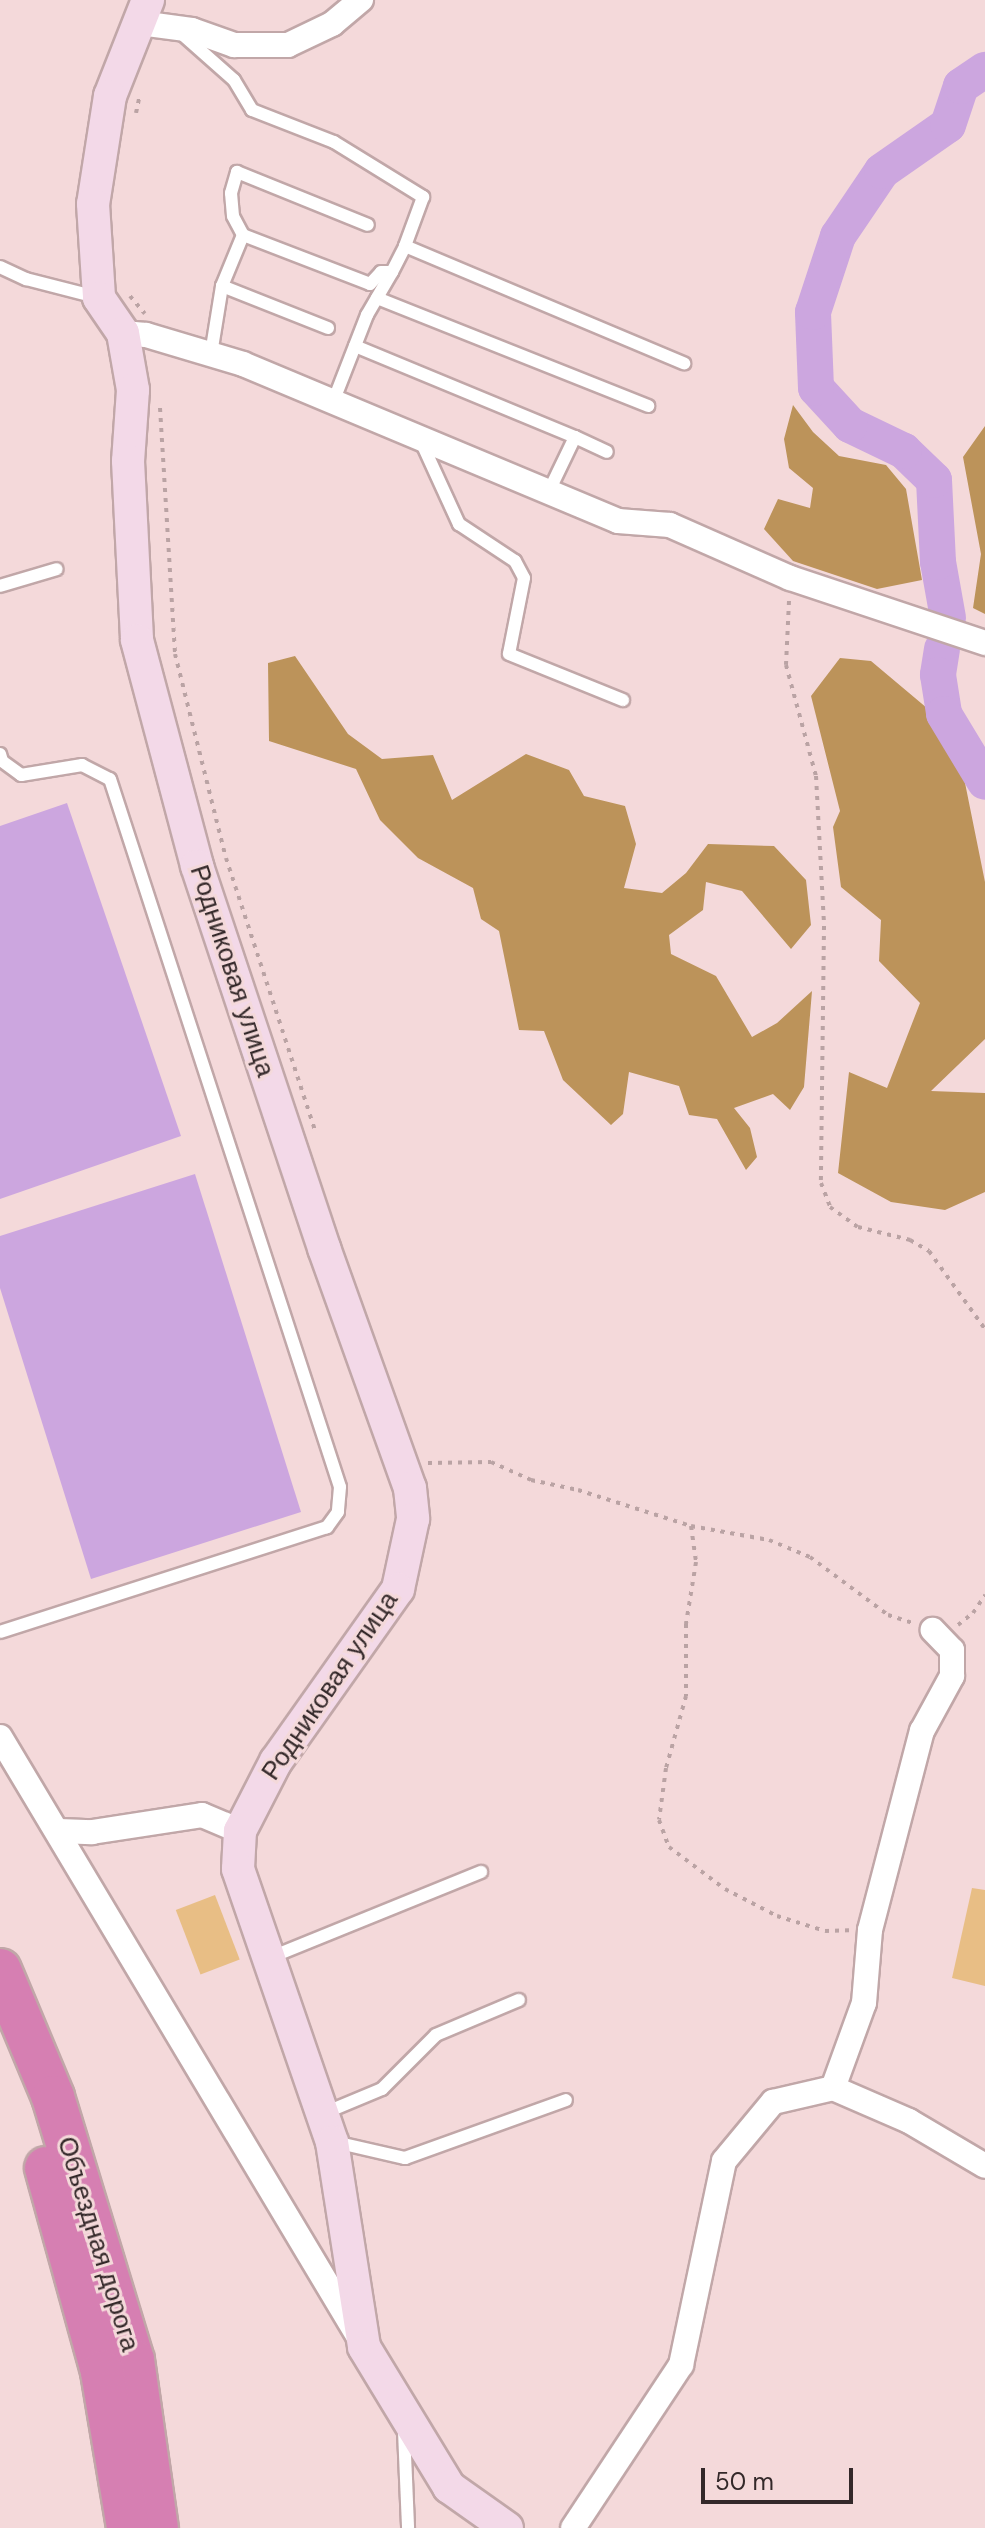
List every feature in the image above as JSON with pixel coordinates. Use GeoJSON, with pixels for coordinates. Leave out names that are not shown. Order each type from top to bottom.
{"type":"FeatureCollection","features":[{"type":"Feature","properties":{"kind":"highway","name":"Объездная дорога"},"geometry":{"type":"LineString","coordinates":[[0,1970],[53,2097],[133,2360],[157,2528]]}},
{"type":"Feature","properties":{"kind":"highway","name":"Объездная дорога"},"geometry":{"type":"LineString","coordinates":[[0,2043],[32,2118],[102,2372],[128,2528]]}},
{"type":"Feature","properties":{"kind":"street"},"geometry":{"type":"LineString","coordinates":[[110,292],[93,204],[110,96],[144,12],[175,27],[234,45],[288,45],[332,24],[361,0]]}},
{"type":"Feature","properties":{"kind":"street","name":"Родниковая улица"},"geometry":{"type":"LineString","coordinates":[[110,292],[123,333],[133,390],[128,461],[137,640],[197,866],[324,1248],[410,1488],[413,1519],[398,1589],[276,1761],[240,1831],[238,1869],[269,1958]]}},
{"type":"Feature","properties":{"kind":"street"},"geometry":{"type":"LineString","coordinates":[[123,333],[155,337],[211,354],[618,521],[670,525],[790,578],[985,643]]}},
{"type":"Feature","properties":{"kind":"street"},"geometry":{"type":"LineString","coordinates":[[833,2088],[864,2003],[870,1930],[922,1731],[952,1676],[952,1650],[933,1630]]}},
{"type":"Feature","properties":{"kind":"street"},"geometry":{"type":"LineString","coordinates":[[0,1737],[59,1831],[404,2417],[449,2487],[507,2528]]}},
{"type":"Feature","properties":{"kind":"street"},"geometry":{"type":"LineString","coordinates":[[59,1831],[92,1832],[202,1815],[240,1831]]}},
{"type":"Feature","properties":{"kind":"street"},"geometry":{"type":"LineString","coordinates":[[269,1958],[327,2128],[364,2347]]}},
{"type":"Feature","properties":{"kind":"street"},"geometry":{"type":"LineString","coordinates":[[573,2528],[681,2365],[724,2161],[773,2102],[833,2088],[909,2121],[985,2166]]}},
{"type":"Feature","properties":{"kind":"lane"},"geometry":{"type":"LineString","coordinates":[[175,27],[234,80],[252,110],[334,142],[423,197],[405,246],[377,298],[333,402]]}},
{"type":"Feature","properties":{"kind":"lane"},"geometry":{"type":"LineString","coordinates":[[368,225],[237,172],[231,193],[233,216],[243,235],[370,284],[381,272],[392,272]]}},
{"type":"Feature","properties":{"kind":"lane"},"geometry":{"type":"LineString","coordinates":[[211,354],[222,286],[243,235]]}},
{"type":"Feature","properties":{"kind":"lane"},"geometry":{"type":"LineString","coordinates":[[405,246],[684,363]]}},
{"type":"Feature","properties":{"kind":"lane"},"geometry":{"type":"LineString","coordinates":[[0,267],[26,279],[110,292]]}},
{"type":"Feature","properties":{"kind":"lane"},"geometry":{"type":"LineString","coordinates":[[222,286],[328,328]]}},
{"type":"Feature","properties":{"kind":"lane"},"geometry":{"type":"LineString","coordinates":[[377,298],[648,406]]}},
{"type":"Feature","properties":{"kind":"lane"},"geometry":{"type":"LineString","coordinates":[[355,346],[607,452]]}},
{"type":"Feature","properties":{"kind":"lane"},"geometry":{"type":"LineString","coordinates":[[548,493],[575,437]]}},
{"type":"Feature","properties":{"kind":"lane"},"geometry":{"type":"LineString","coordinates":[[420,439],[459,524],[515,561],[524,578],[509,654],[623,700]]}},
{"type":"Feature","properties":{"kind":"lane"},"geometry":{"type":"LineString","coordinates":[[0,586],[57,569]]}},
{"type":"Feature","properties":{"kind":"lane"},"geometry":{"type":"LineString","coordinates":[[0,754],[2,761],[21,775],[82,765],[110,779],[340,1487],[338,1512],[327,1527],[0,1632]]}},
{"type":"Feature","properties":{"kind":"lane"},"geometry":{"type":"LineString","coordinates":[[269,1958],[481,1872]]}},
{"type":"Feature","properties":{"kind":"lane"},"geometry":{"type":"LineString","coordinates":[[327,2128],[382,2089],[436,2035],[519,2000]]}},
{"type":"Feature","properties":{"kind":"lane"},"geometry":{"type":"LineString","coordinates":[[327,2128],[405,2158],[566,2100]]}},
{"type":"Feature","properties":{"kind":"lane"},"geometry":{"type":"LineString","coordinates":[[404,2417],[408,2528]]}},
{"type":"Feature","properties":{"kind":"path"},"geometry":{"type":"LineString","coordinates":[[133,128],[143,84]]}},
{"type":"Feature","properties":{"kind":"path"},"geometry":{"type":"LineString","coordinates":[[110,292],[142,307],[155,337]]}},
{"type":"Feature","properties":{"kind":"path"},"geometry":{"type":"LineString","coordinates":[[159,400],[175,654],[226,858],[319,1144]]}},
{"type":"Feature","properties":{"kind":"path"},"geometry":{"type":"LineString","coordinates":[[790,578],[786,665],[816,776],[824,926],[821,1183],[830,1207],[858,1227],[910,1240],[929,1251],[985,1329]]}},
{"type":"Feature","properties":{"kind":"path"},"geometry":{"type":"LineString","coordinates":[[401,1465],[467,1460],[491,1462],[531,1480],[578,1490],[691,1526],[769,1540],[810,1557],[888,1615],[933,1630],[958,1625],[973,1613],[985,1595]]}},
{"type":"Feature","properties":{"kind":"path"},"geometry":{"type":"LineString","coordinates":[[691,1526],[696,1562],[686,1624],[686,1696],[666,1768],[659,1820],[669,1847],[725,1889],[777,1916],[825,1931],[870,1930]]}},
{"type":"Feature","properties":{"kind":"shaded area"},"geometry":{"type":"Polygon","coordinates":[[[793,405],[813,432],[839,456],[886,465],[906,489],[922,580],[877,589],[793,561],[764,529],[778,499],[810,508],[813,488],[789,468],[784,439],[793,405]]]}},
{"type":"Feature","properties":{"kind":"shaded area"},"geometry":{"type":"Polygon","coordinates":[[[985,426],[985,614],[973,608],[981,554],[963,457],[985,426]]]}},
{"type":"Feature","properties":{"kind":"shaded area"},"geometry":{"type":"Polygon","coordinates":[[[295,656],[348,734],[382,759],[433,755],[452,800],[526,754],[569,770],[584,796],[625,806],[636,844],[624,888],[662,893],[686,873],[708,844],[774,846],[806,880],[811,925],[791,949],[742,891],[706,882],[703,910],[669,935],[671,954],[716,976],[752,1037],[777,1023],[812,991],[804,1087],[790,1110],[773,1094],[734,1108],[750,1128],[757,1157],[746,1170],[717,1119],[689,1115],[679,1086],[629,1072],[623,1114],[611,1125],[563,1080],[544,1031],[519,1030],[499,931],[481,919],[473,888],[418,858],[380,820],[356,769],[269,741],[268,663],[295,656]]]}},
{"type":"Feature","properties":{"kind":"shaded area"},"geometry":{"type":"Polygon","coordinates":[[[840,658],[871,661],[940,719],[963,773],[985,882],[985,1039],[931,1091],[985,1093],[985,1192],[945,1210],[891,1202],[838,1173],[849,1072],[887,1088],[920,1003],[879,961],[881,920],[841,887],[833,827],[840,811],[811,696],[840,658]]]}},
{"type":"Feature","properties":{"kind":"shaded area"},"geometry":{"type":"Polygon","coordinates":[[[67,803],[181,1136],[0,1199],[0,826],[67,803]]]}},
{"type":"Feature","properties":{"kind":"shaded area"},"geometry":{"type":"Polygon","coordinates":[[[195,1174],[301,1512],[91,1579],[0,1288],[0,1236],[195,1174]]]}},
{"type":"Feature","properties":{"kind":"shaded area"},"geometry":{"type":"Polygon","coordinates":[[[972,1888],[985,1890],[985,1986],[952,1978],[972,1888]]]}},
{"type":"Feature","properties":{"kind":"shaded area"},"geometry":{"type":"Polygon","coordinates":[[[215,1895],[240,1959],[201,1974],[176,1910],[215,1895]]]}},
{"type":"Feature","properties":{"kind":"waterway"},"geometry":{"type":"LineString","coordinates":[[948,618],[938,562],[934,480],[904,451],[850,425],[816,388],[813,312],[838,236],[882,171],[948,125],[961,86],[985,70]]}},
{"type":"Feature","properties":{"kind":"waterway"},"geometry":{"type":"LineString","coordinates":[[942,649],[938,675],[944,714],[985,782]]}}]}
